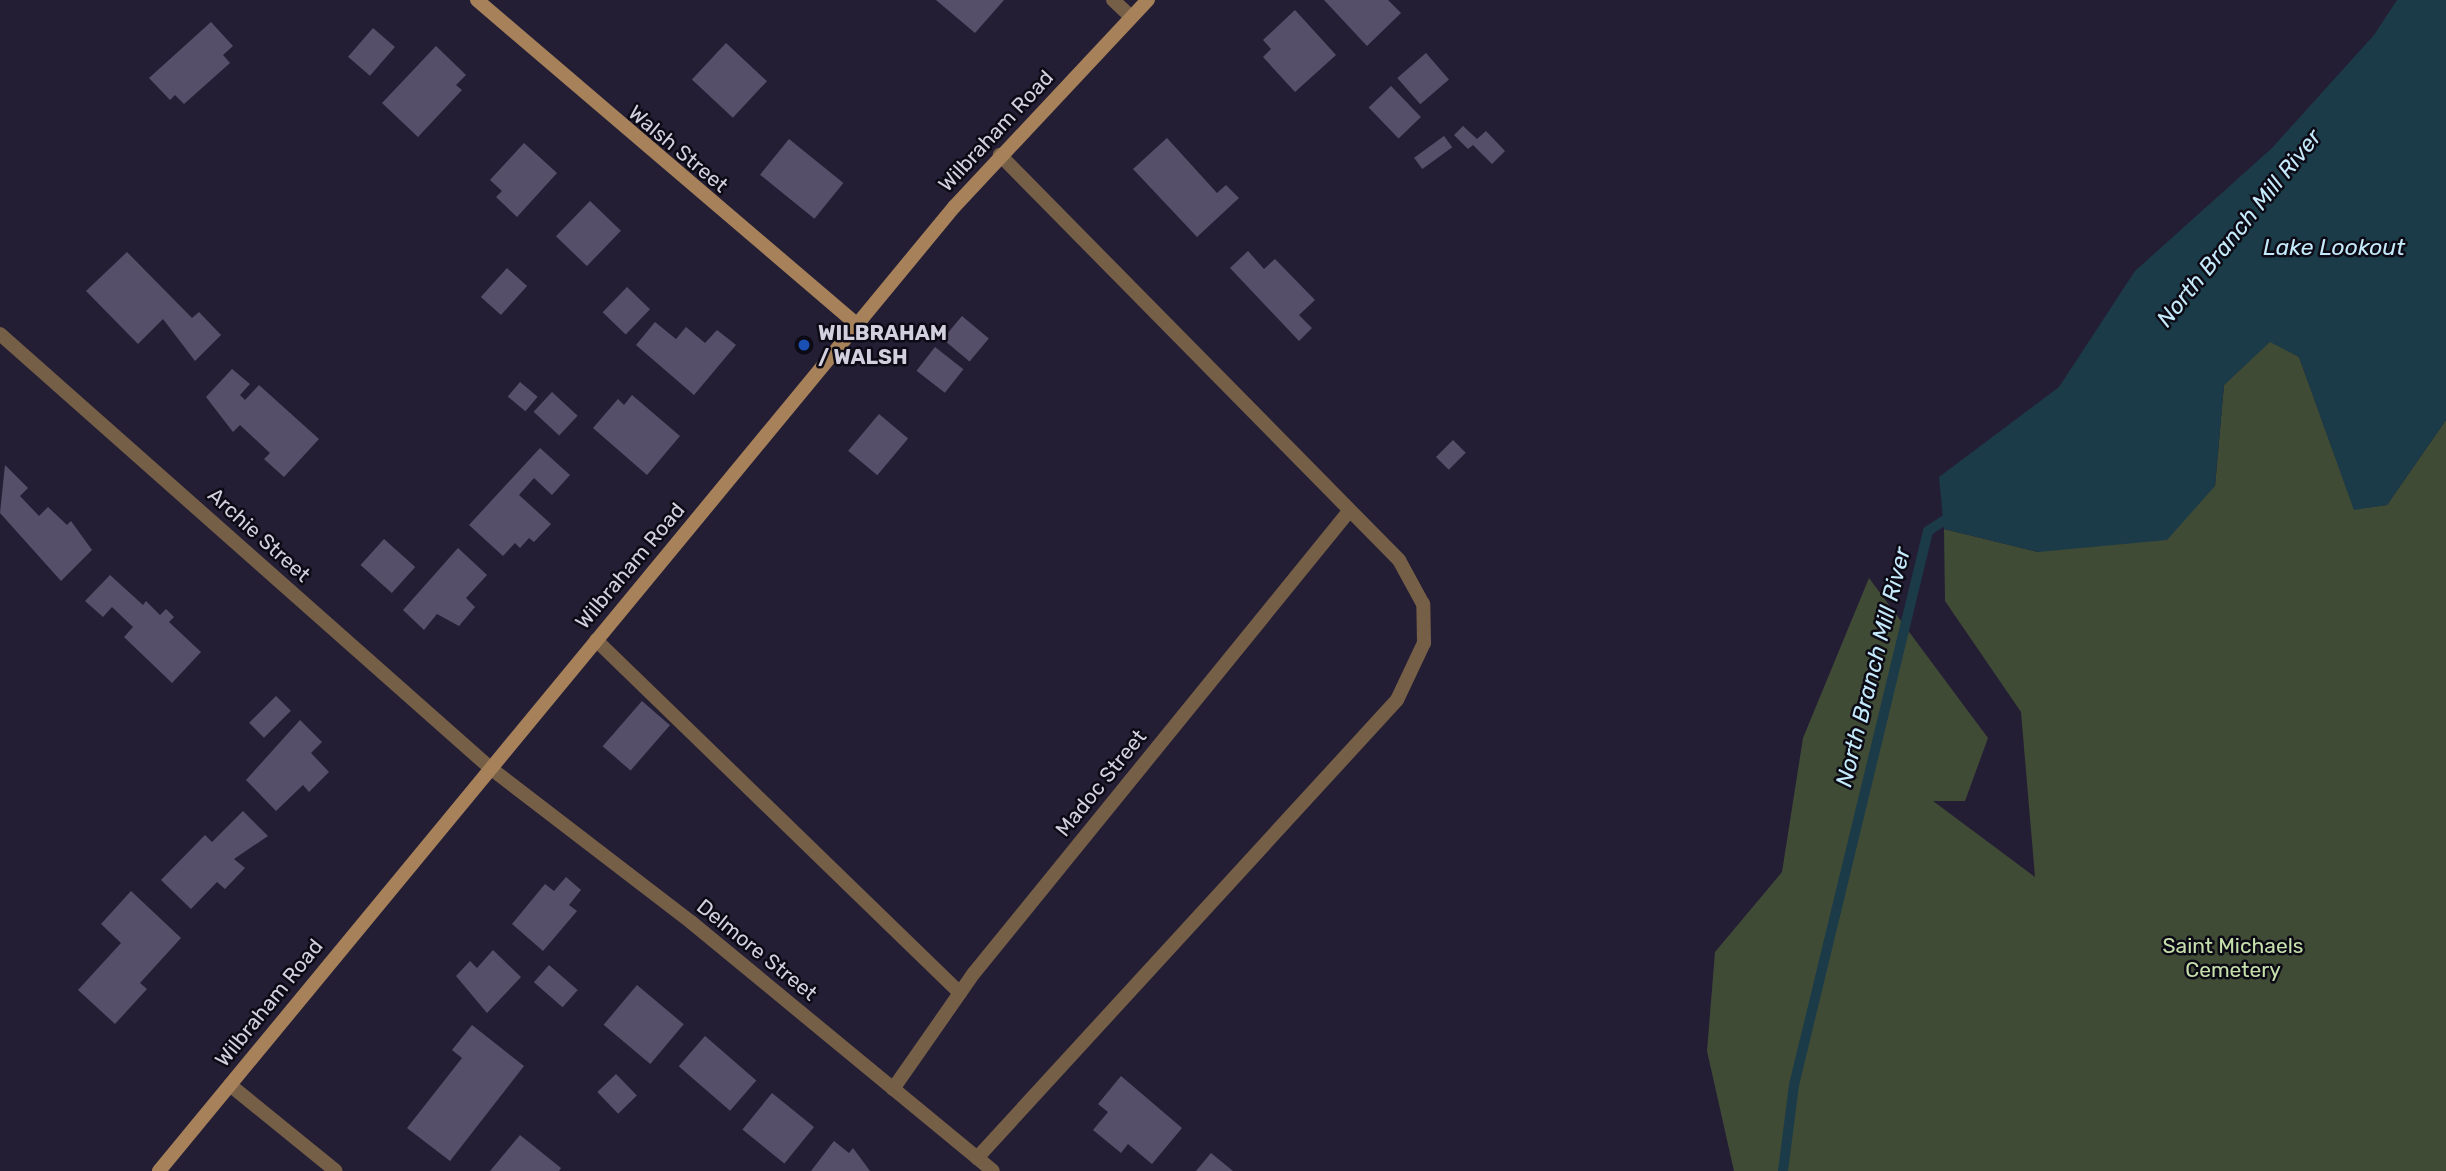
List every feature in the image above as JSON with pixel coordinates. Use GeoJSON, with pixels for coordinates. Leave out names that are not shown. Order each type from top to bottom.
{"type":"FeatureCollection","features":[{"type":"Feature","properties":{"kind":"main road","name":"Walsh Street"},"geometry":{"type":"LineString","coordinates":[[477,0],[857,324]]}},
{"type":"Feature","properties":{"kind":"main road","name":"Wilbraham Road"},"geometry":{"type":"LineString","coordinates":[[159,1171],[489,767],[857,324],[1000,155],[1148,0]]}},
{"type":"Feature","properties":{"kind":"street"},"geometry":{"type":"LineString","coordinates":[[1112,0],[1132,17]]}},
{"type":"Feature","properties":{"kind":"street"},"geometry":{"type":"LineString","coordinates":[[977,1158],[1397,700],[1424,643],[1423,604],[1399,560],[1000,155]]}},
{"type":"Feature","properties":{"kind":"street","name":"Archie Street"},"geometry":{"type":"LineString","coordinates":[[0,334],[489,767]]}},
{"type":"Feature","properties":{"kind":"street","name":"Madoc Street"},"geometry":{"type":"LineString","coordinates":[[893,1089],[960,993],[1350,510]]}},
{"type":"Feature","properties":{"kind":"street"},"geometry":{"type":"LineString","coordinates":[[596,640],[960,993]]}},
{"type":"Feature","properties":{"kind":"street","name":"Delmore Street"},"geometry":{"type":"LineString","coordinates":[[489,767],[993,1171]]}},
{"type":"Feature","properties":{"kind":"street"},"geometry":{"type":"LineString","coordinates":[[230,1085],[336,1171]]}},
{"type":"Feature","properties":{"kind":"green space","name":"Saint Michaels Cemetery"},"geometry":{"type":"Polygon","coordinates":[[[2270,341],[2299,357],[2354,509],[2387,505],[2446,420],[2446,1171],[1734,1171],[1707,1051],[1715,952],[1782,872],[1803,738],[1869,578],[1988,738],[1965,801],[1933,801],[2035,877],[2021,712],[1945,601],[1944,529],[2038,552],[2215,486],[2224,385],[2270,341]]]}},
{"type":"Feature","properties":{"kind":"water","name":"Lake Lookout"},"geometry":{"type":"Polygon","coordinates":[[[2397,0],[2446,0],[2446,420],[2387,505],[2354,510],[2299,357],[2270,342],[2224,385],[2215,486],[2167,540],[2038,552],[1944,529],[1939,477],[2059,387],[2135,271],[2272,148],[2374,35],[2397,0]]]}},
{"type":"Feature","properties":{"kind":"building"},"geometry":{"type":"Polygon","coordinates":[[[936,0],[1004,0],[975,33],[936,0]]]}},
{"type":"Feature","properties":{"kind":"building"},"geometry":{"type":"Polygon","coordinates":[[[1324,0],[1388,0],[1401,13],[1367,46],[1324,0]]]}},
{"type":"Feature","properties":{"kind":"building"},"geometry":{"type":"Polygon","coordinates":[[[1295,10],[1336,55],[1295,92],[1263,57],[1271,49],[1263,40],[1295,10]]]}},
{"type":"Feature","properties":{"kind":"building"},"geometry":{"type":"Polygon","coordinates":[[[211,22],[233,46],[223,55],[230,63],[184,104],[175,95],[170,100],[149,78],[211,22]]]}},
{"type":"Feature","properties":{"kind":"building"},"geometry":{"type":"Polygon","coordinates":[[[373,28],[395,47],[370,76],[348,57],[373,28]]]}},
{"type":"Feature","properties":{"kind":"building"},"geometry":{"type":"Polygon","coordinates":[[[726,43],[767,81],[733,118],[692,80],[726,43]]]}},
{"type":"Feature","properties":{"kind":"building"},"geometry":{"type":"Polygon","coordinates":[[[436,46],[466,75],[456,85],[462,90],[418,137],[382,103],[436,46]]]}},
{"type":"Feature","properties":{"kind":"building"},"geometry":{"type":"Polygon","coordinates":[[[1426,53],[1449,79],[1420,104],[1397,78],[1426,53]]]}},
{"type":"Feature","properties":{"kind":"building"},"geometry":{"type":"Polygon","coordinates":[[[1391,86],[1421,117],[1399,138],[1369,108],[1391,86]]]}},
{"type":"Feature","properties":{"kind":"building"},"geometry":{"type":"Polygon","coordinates":[[[1463,126],[1477,139],[1486,131],[1505,151],[1492,164],[1473,145],[1468,149],[1454,135],[1463,126]]]}},
{"type":"Feature","properties":{"kind":"building"},"geometry":{"type":"Polygon","coordinates":[[[1444,136],[1452,147],[1422,169],[1414,158],[1444,136]]]}},
{"type":"Feature","properties":{"kind":"building"},"geometry":{"type":"Polygon","coordinates":[[[1167,138],[1217,193],[1226,185],[1239,198],[1197,237],[1133,169],[1167,138]]]}},
{"type":"Feature","properties":{"kind":"building"},"geometry":{"type":"Polygon","coordinates":[[[789,139],[843,183],[814,219],[760,175],[789,139]]]}},
{"type":"Feature","properties":{"kind":"building"},"geometry":{"type":"Polygon","coordinates":[[[524,143],[557,173],[517,217],[496,197],[502,191],[490,180],[524,143]]]}},
{"type":"Feature","properties":{"kind":"building"},"geometry":{"type":"Polygon","coordinates":[[[590,201],[621,231],[587,266],[556,236],[590,201]]]}},
{"type":"Feature","properties":{"kind":"building"},"geometry":{"type":"Polygon","coordinates":[[[1248,251],[1264,269],[1275,259],[1315,300],[1299,315],[1312,328],[1299,341],[1230,268],[1248,251]]]}},
{"type":"Feature","properties":{"kind":"building"},"geometry":{"type":"Polygon","coordinates":[[[127,252],[192,318],[199,312],[221,335],[195,361],[163,319],[138,344],[86,291],[127,252]]]}},
{"type":"Feature","properties":{"kind":"building"},"geometry":{"type":"Polygon","coordinates":[[[507,268],[527,286],[501,315],[481,297],[507,268]]]}},
{"type":"Feature","properties":{"kind":"building"},"geometry":{"type":"Polygon","coordinates":[[[627,287],[650,309],[626,334],[603,312],[627,287]]]}},
{"type":"Feature","properties":{"kind":"building"},"geometry":{"type":"Polygon","coordinates":[[[962,316],[989,338],[970,361],[943,339],[962,316]]]}},
{"type":"Feature","properties":{"kind":"building"},"geometry":{"type":"Polygon","coordinates":[[[655,322],[676,339],[686,327],[705,343],[717,330],[736,345],[694,395],[636,345],[655,322]]]}},
{"type":"Feature","properties":{"kind":"building"},"geometry":{"type":"Polygon","coordinates":[[[935,347],[963,369],[945,393],[917,371],[935,347]]]}},
{"type":"Feature","properties":{"kind":"building"},"geometry":{"type":"Polygon","coordinates":[[[232,369],[250,384],[240,395],[245,400],[259,385],[319,439],[284,477],[264,459],[270,453],[240,425],[233,432],[206,397],[232,369]]]}},
{"type":"Feature","properties":{"kind":"building"},"geometry":{"type":"Polygon","coordinates":[[[520,382],[538,397],[525,411],[508,397],[520,382]]]}},
{"type":"Feature","properties":{"kind":"building"},"geometry":{"type":"Polygon","coordinates":[[[552,392],[578,416],[559,436],[534,412],[552,392]]]}},
{"type":"Feature","properties":{"kind":"building"},"geometry":{"type":"Polygon","coordinates":[[[632,395],[680,436],[647,475],[593,428],[618,399],[624,405],[632,395]]]}},
{"type":"Feature","properties":{"kind":"building"},"geometry":{"type":"Polygon","coordinates":[[[879,414],[908,438],[877,475],[848,451],[879,414]]]}},
{"type":"Feature","properties":{"kind":"building"},"geometry":{"type":"Polygon","coordinates":[[[1453,440],[1466,453],[1449,470],[1436,457],[1453,440]]]}},
{"type":"Feature","properties":{"kind":"building"},"geometry":{"type":"Polygon","coordinates":[[[540,448],[570,475],[552,495],[534,478],[519,495],[551,524],[534,542],[529,538],[520,548],[515,543],[503,556],[469,525],[540,448]]]}},
{"type":"Feature","properties":{"kind":"building"},"geometry":{"type":"Polygon","coordinates":[[[5,465],[28,488],[20,496],[39,516],[48,507],[67,525],[71,521],[92,550],[61,581],[0,513],[5,465]]]}},
{"type":"Feature","properties":{"kind":"building"},"geometry":{"type":"Polygon","coordinates":[[[384,539],[415,567],[392,593],[361,565],[384,539]]]}},
{"type":"Feature","properties":{"kind":"building"},"geometry":{"type":"Polygon","coordinates":[[[458,548],[487,575],[466,598],[475,607],[459,626],[437,614],[424,630],[403,610],[458,548]]]}},
{"type":"Feature","properties":{"kind":"building"},"geometry":{"type":"Polygon","coordinates":[[[110,575],[143,605],[146,601],[160,615],[166,609],[174,617],[169,622],[201,652],[172,683],[124,637],[133,627],[112,607],[103,617],[85,601],[110,575]]]}},
{"type":"Feature","properties":{"kind":"building"},"geometry":{"type":"Polygon","coordinates":[[[276,696],[291,711],[264,738],[249,723],[276,696]]]}},
{"type":"Feature","properties":{"kind":"building"},"geometry":{"type":"Polygon","coordinates":[[[642,701],[670,725],[631,771],[603,746],[642,701]]]}},
{"type":"Feature","properties":{"kind":"building"},"geometry":{"type":"Polygon","coordinates":[[[300,720],[322,742],[311,753],[329,772],[309,792],[303,785],[276,811],[246,780],[300,720]]]}},
{"type":"Feature","properties":{"kind":"building"},"geometry":{"type":"Polygon","coordinates":[[[243,811],[268,836],[234,859],[245,868],[225,889],[217,882],[191,909],[161,880],[205,835],[212,842],[243,811]]]}},
{"type":"Feature","properties":{"kind":"building"},"geometry":{"type":"Polygon","coordinates":[[[566,877],[581,890],[569,905],[577,911],[543,951],[512,924],[545,884],[554,891],[566,877]]]}},
{"type":"Feature","properties":{"kind":"building"},"geometry":{"type":"Polygon","coordinates":[[[131,891],[181,938],[140,983],[147,989],[115,1024],[78,990],[121,943],[101,924],[131,891]]]}},
{"type":"Feature","properties":{"kind":"building"},"geometry":{"type":"Polygon","coordinates":[[[493,950],[521,977],[487,1013],[456,976],[470,961],[477,968],[493,950]]]}},
{"type":"Feature","properties":{"kind":"building"},"geometry":{"type":"Polygon","coordinates":[[[549,965],[578,990],[563,1007],[534,982],[549,965]]]}},
{"type":"Feature","properties":{"kind":"building"},"geometry":{"type":"Polygon","coordinates":[[[637,985],[684,1024],[650,1064],[604,1025],[637,985]]]}},
{"type":"Feature","properties":{"kind":"building"},"geometry":{"type":"Polygon","coordinates":[[[472,1025],[524,1066],[450,1161],[407,1128],[462,1058],[452,1050],[472,1025]]]}},
{"type":"Feature","properties":{"kind":"building"},"geometry":{"type":"Polygon","coordinates":[[[705,1036],[756,1081],[730,1111],[679,1066],[705,1036]]]}},
{"type":"Feature","properties":{"kind":"building"},"geometry":{"type":"Polygon","coordinates":[[[616,1074],[637,1096],[618,1114],[597,1092],[616,1074]]]}},
{"type":"Feature","properties":{"kind":"building"},"geometry":{"type":"Polygon","coordinates":[[[1121,1076],[1182,1128],[1152,1164],[1128,1144],[1121,1153],[1093,1130],[1108,1112],[1098,1104],[1121,1076]]]}},
{"type":"Feature","properties":{"kind":"building"},"geometry":{"type":"Polygon","coordinates":[[[772,1093],[814,1127],[784,1164],[742,1130],[772,1093]]]}},
{"type":"Feature","properties":{"kind":"building"},"geometry":{"type":"Polygon","coordinates":[[[520,1135],[561,1168],[559,1171],[490,1171],[520,1135]]]}},
{"type":"Feature","properties":{"kind":"building"},"geometry":{"type":"Polygon","coordinates":[[[834,1141],[849,1153],[853,1148],[870,1171],[811,1171],[834,1141]]]}},
{"type":"Feature","properties":{"kind":"building"},"geometry":{"type":"Polygon","coordinates":[[[1211,1153],[1233,1171],[1196,1171],[1211,1153]]]}},
{"type":"Feature","properties":{"kind":"waterway","name":"North Branch Mill River"},"geometry":{"type":"LineString","coordinates":[[1783,1171],[1794,1085],[1928,531],[1953,515]]}},
{"type":"Feature","properties":{"kind":"place","name":"WILBRAHAM / WALSH"},"geometry":{"type":"Point","coordinates":[804,345]}}]}
